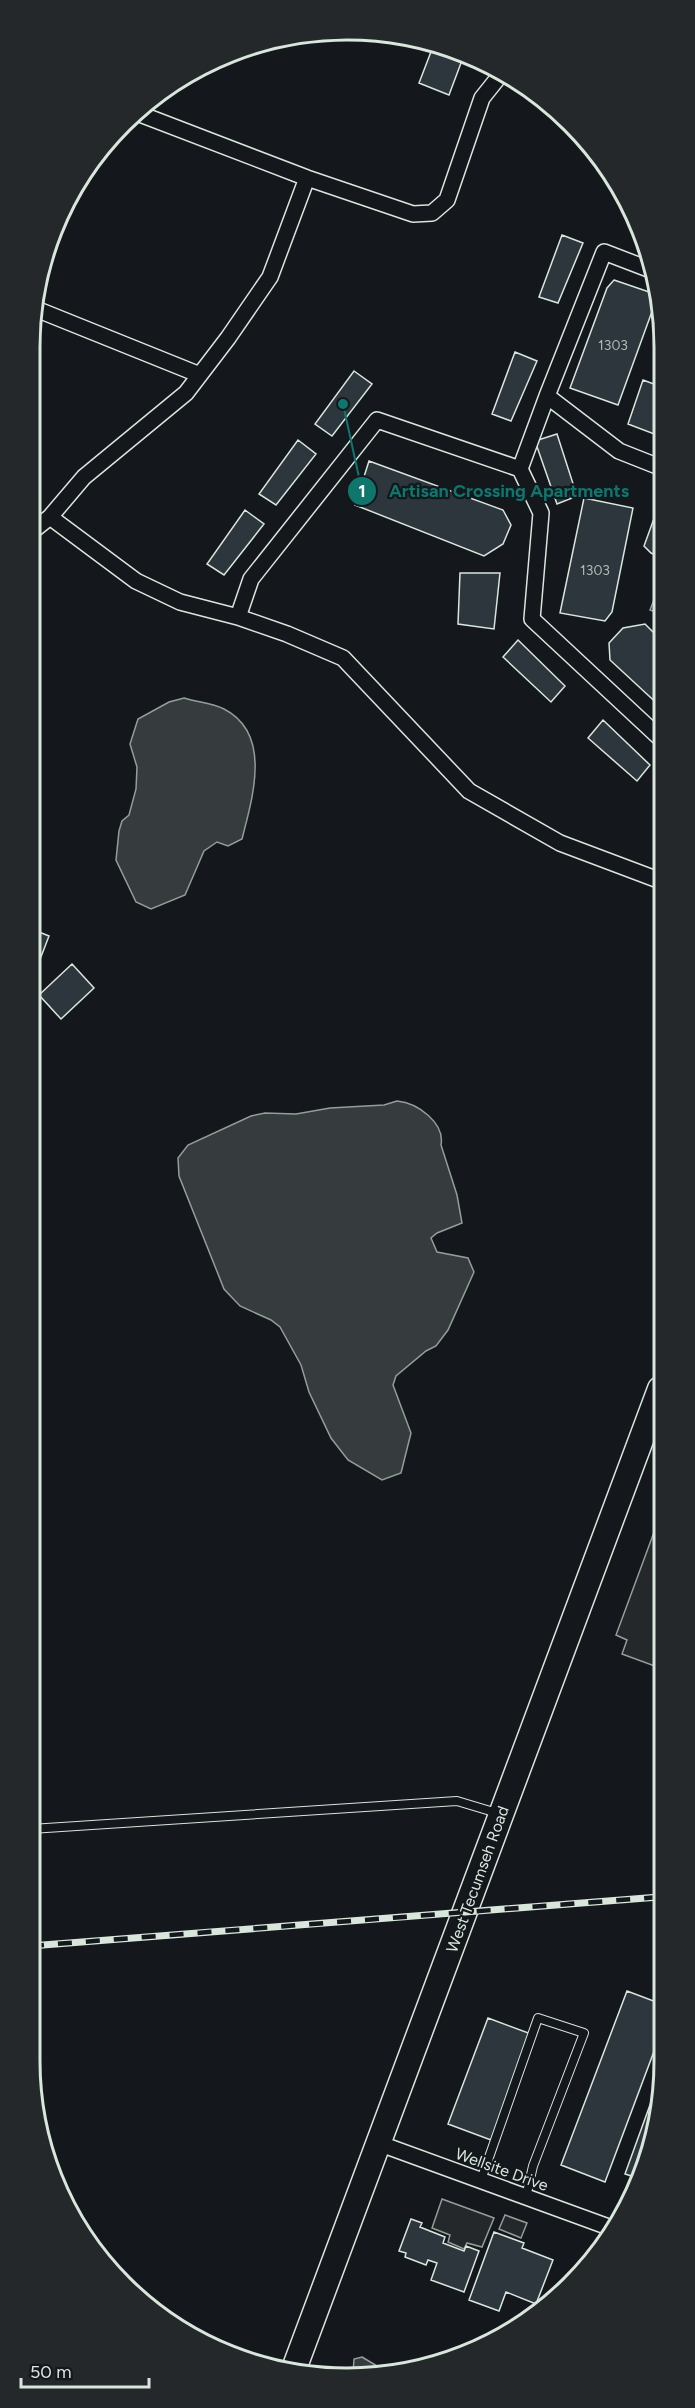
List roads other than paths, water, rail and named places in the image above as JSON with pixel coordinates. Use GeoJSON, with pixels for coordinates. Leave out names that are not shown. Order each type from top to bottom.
{"type":"FeatureCollection","features":[{"type":"Feature","properties":{"kind":"main road","name":"West Tecumseh Road"},"geometry":{"type":"LineString","coordinates":[[296,2363],[654,1405]]}},
{"type":"Feature","properties":{"kind":"street"},"geometry":{"type":"LineString","coordinates":[[146,116],[307,178],[413,214],[432,213],[447,200],[482,98],[497,80]]}},
{"type":"Feature","properties":{"kind":"street"},"geometry":{"type":"LineString","coordinates":[[40,525],[50,517],[84,477],[186,393],[200,375],[270,278],[307,178]]}},
{"type":"Feature","properties":{"kind":"street"},"geometry":{"type":"LineString","coordinates":[[520,469],[604,252],[644,267]]}},
{"type":"Feature","properties":{"kind":"street"},"geometry":{"type":"LineString","coordinates":[[43,312],[200,375]]}},
{"type":"Feature","properties":{"kind":"street"},"geometry":{"type":"LineString","coordinates":[[547,396],[619,451],[654,465]]}},
{"type":"Feature","properties":{"kind":"street"},"geometry":{"type":"LineString","coordinates":[[238,617],[251,579],[377,420],[520,469],[541,513],[532,619],[654,733]]}},
{"type":"Feature","properties":{"kind":"street"},"geometry":{"type":"LineString","coordinates":[[50,517],[136,581],[180,602],[238,617],[287,634],[343,658],[469,791],[561,843],[654,878]]}},
{"type":"Feature","properties":{"kind":"street","name":"Wellsite Drive"},"geometry":{"type":"LineString","coordinates":[[378,2143],[606,2226]]}},
{"type":"Feature","properties":{"kind":"lane"},"geometry":{"type":"LineString","coordinates":[[40,1828],[457,1801],[501,1814]]}},
{"type":"Feature","properties":{"kind":"lane"},"geometry":{"type":"LineString","coordinates":[[481,2180],[538,2018],[584,2033],[533,2166],[526,2197]]}},
{"type":"Feature","properties":{"kind":"railway"},"geometry":{"type":"LineString","coordinates":[[40,1945],[654,1897]]}},
{"type":"Feature","properties":{"kind":"place","name":"Artisan Crossing Apartments"},"geometry":{"type":"Point","coordinates":[343,404]}}]}
